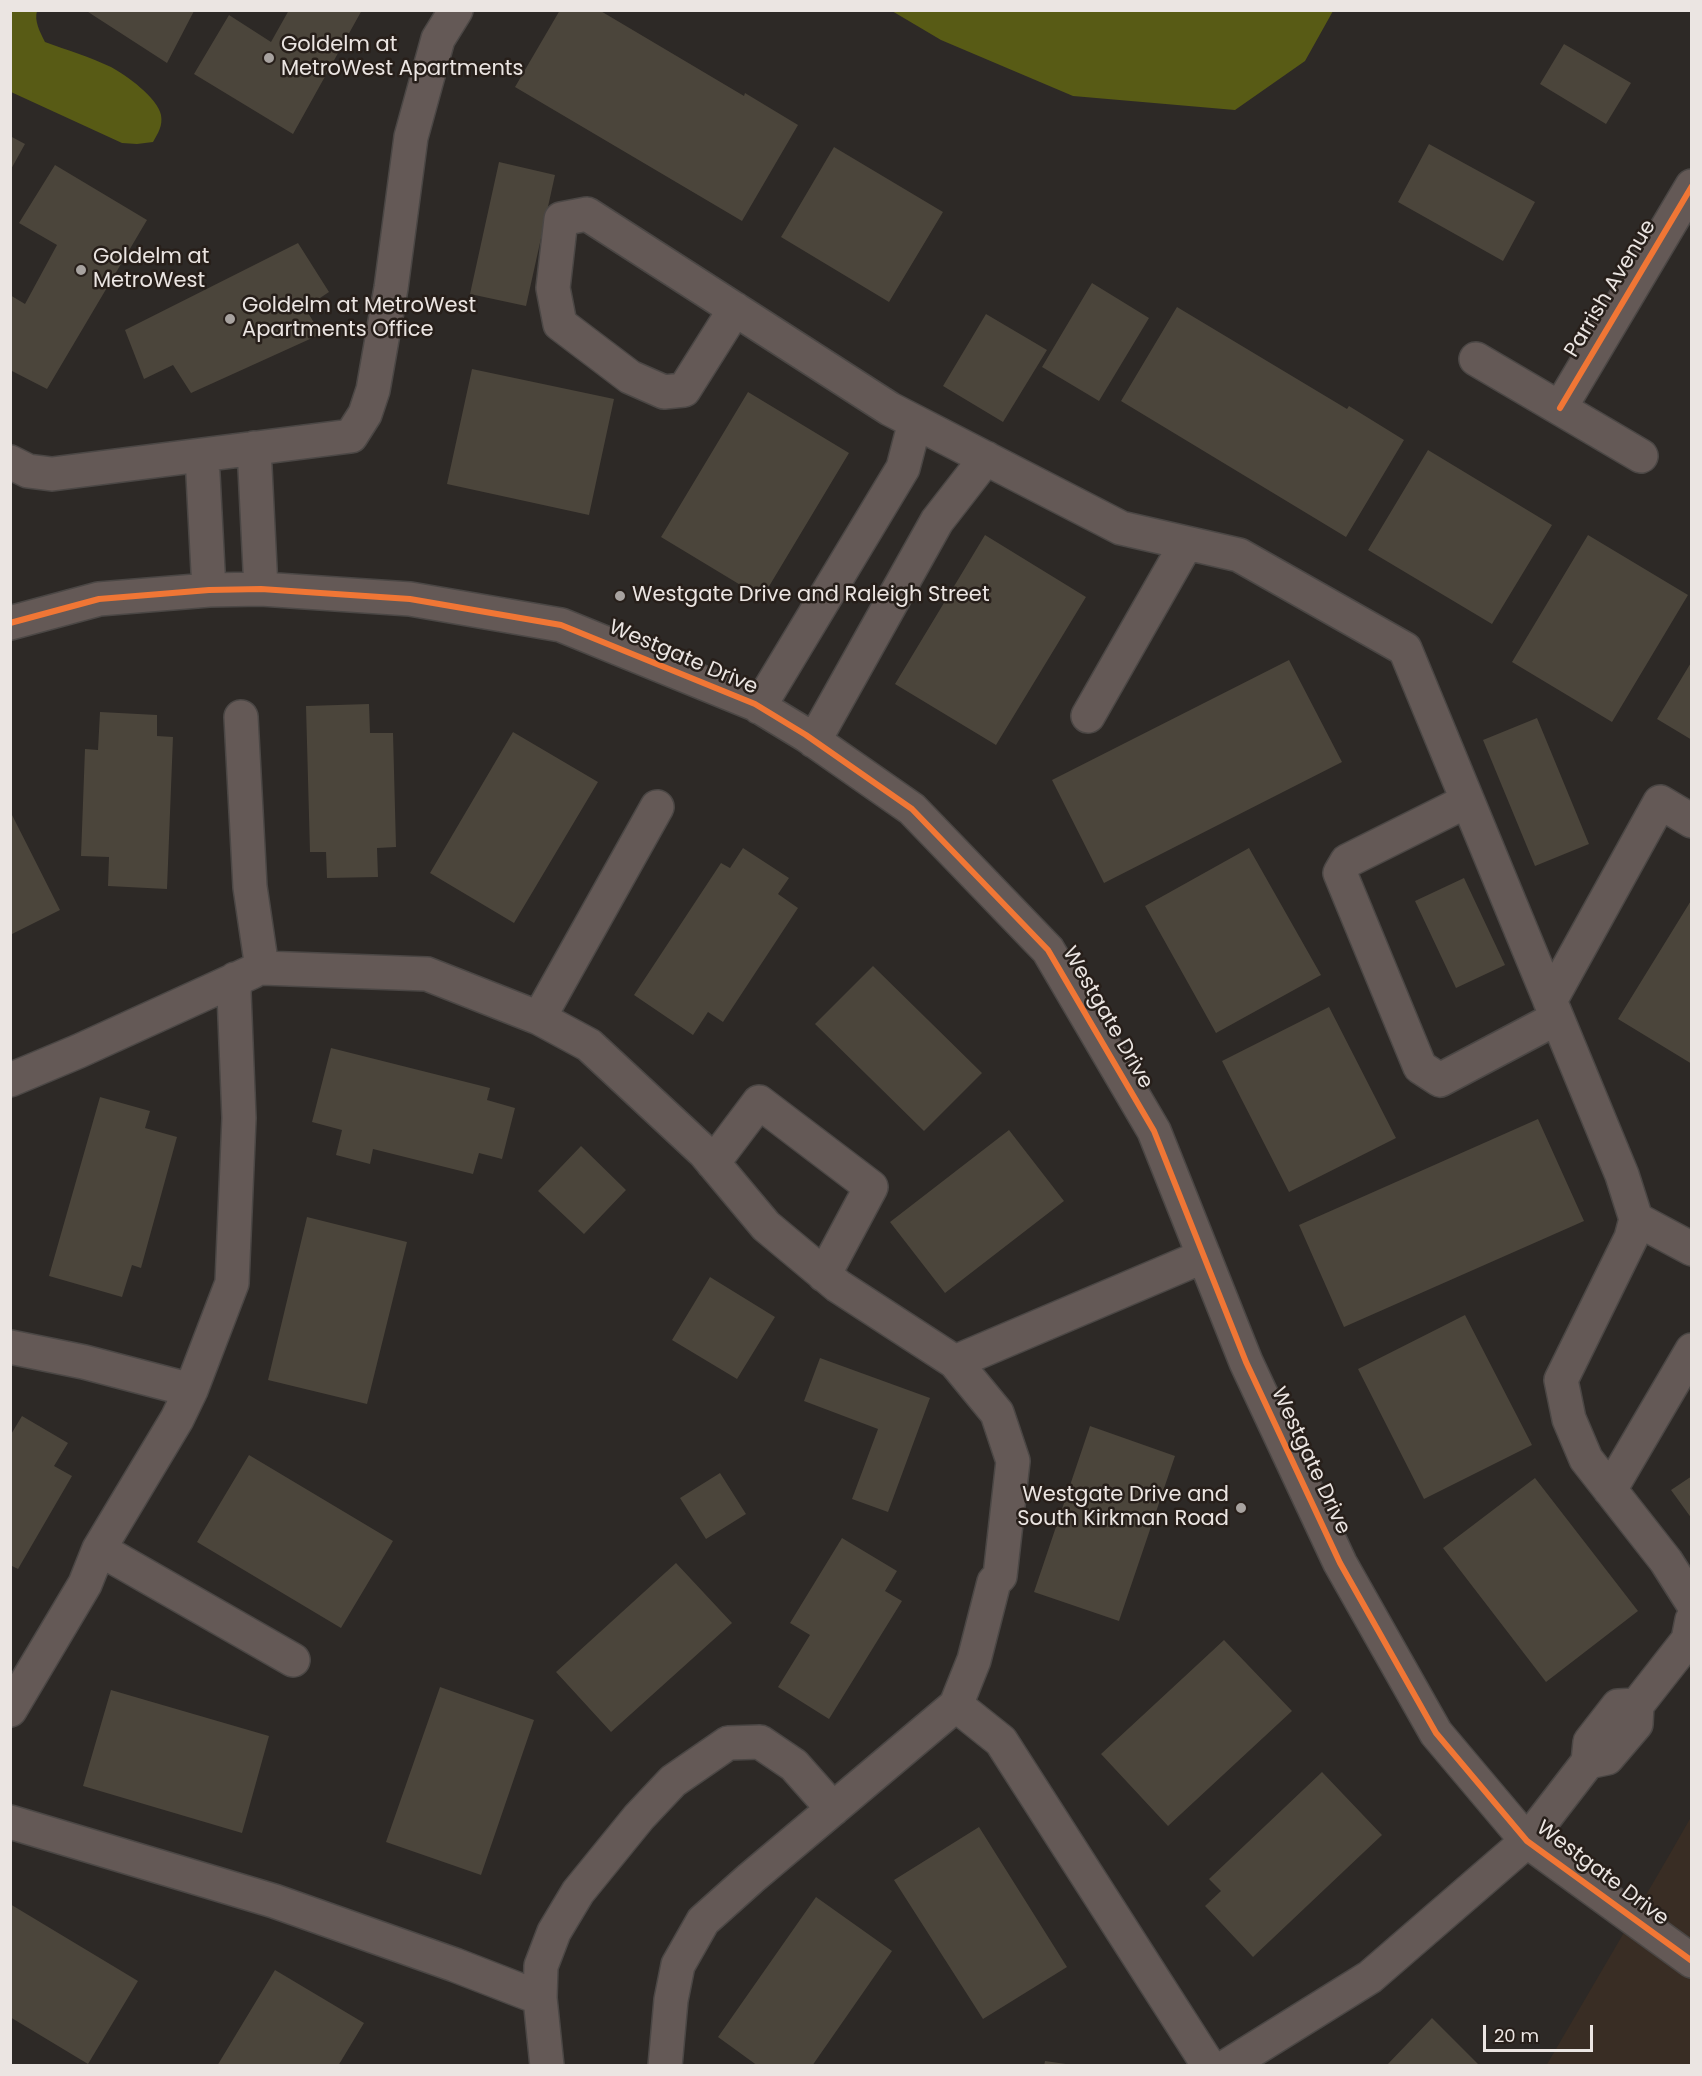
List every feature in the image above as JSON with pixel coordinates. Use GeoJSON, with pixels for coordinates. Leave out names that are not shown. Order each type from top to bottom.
{"type":"FeatureCollection","features":[{"type":"Feature","properties":{"kind":"street"},"geometry":{"type":"LineString","coordinates":[[10,462],[28,471],[52,474],[351,436],[365,414],[381,353],[411,137],[438,39],[456,10]]}},
{"type":"Feature","properties":{"kind":"street","name":"Parrish Avenue"},"geometry":{"type":"LineString","coordinates":[[1560,408],[1692,186]]}},
{"type":"Feature","properties":{"kind":"street"},"geometry":{"type":"LineString","coordinates":[[735,309],[684,390],[664,392],[630,377],[560,324],[553,288],[561,219],[587,214],[735,309],[890,409],[1121,528],[1239,555],[1405,649],[1622,1175],[1636,1219],[1631,1238],[1561,1380],[1569,1419],[1586,1459],[1666,1561],[1692,1602]]}},
{"type":"Feature","properties":{"kind":"street"},"geometry":{"type":"LineString","coordinates":[[1476,359],[1641,456]]}},
{"type":"Feature","properties":{"kind":"street"},"geometry":{"type":"LineString","coordinates":[[759,707],[903,468],[915,422]]}},
{"type":"Feature","properties":{"kind":"street"},"geometry":{"type":"LineString","coordinates":[[254,448],[261,589]]}},
{"type":"Feature","properties":{"kind":"street"},"geometry":{"type":"LineString","coordinates":[[202,456],[209,590]]}},
{"type":"Feature","properties":{"kind":"street"},"geometry":{"type":"LineString","coordinates":[[814,741],[937,521],[986,458]]}},
{"type":"Feature","properties":{"kind":"street"},"geometry":{"type":"LineString","coordinates":[[1088,716],[1186,544]]}},
{"type":"Feature","properties":{"kind":"street","name":"Westgate Drive"},"geometry":{"type":"LineString","coordinates":[[10,623],[99,599],[209,590],[261,589],[410,599],[561,625],[759,707],[814,741],[912,810],[1048,950],[1154,1131],[1246,1362],[1346,1573],[1436,1733],[1527,1841],[1692,1961]]}},
{"type":"Feature","properties":{"kind":"street"},"geometry":{"type":"LineString","coordinates":[[10,1710],[85,1584],[99,1549],[177,1419],[191,1390],[232,1283],[239,1118],[234,993],[248,974],[250,888],[241,717]]}},
{"type":"Feature","properties":{"kind":"street"},"geometry":{"type":"LineString","coordinates":[[1467,801],[1347,861],[1340,873],[1420,1067],[1440,1080],[1553,1009],[1660,802],[1692,821]]}},
{"type":"Feature","properties":{"kind":"street"},"geometry":{"type":"LineString","coordinates":[[539,1018],[657,807]]}},
{"type":"Feature","properties":{"kind":"street"},"geometry":{"type":"LineString","coordinates":[[10,1080],[248,974],[426,974],[539,1018],[589,1045],[705,1152],[766,1226],[838,1286],[955,1362],[997,1413],[1012,1461],[1000,1575],[994,1582],[974,1660],[956,1705],[750,1878],[703,1922],[678,1965],[670,2000],[665,2066]]}},
{"type":"Feature","properties":{"kind":"street"},"geometry":{"type":"LineString","coordinates":[[714,1163],[759,1102],[871,1187],[824,1275]]}},
{"type":"Feature","properties":{"kind":"street"},"geometry":{"type":"LineString","coordinates":[[1636,1219],[1692,1249]]}},
{"type":"Feature","properties":{"kind":"street"},"geometry":{"type":"LineString","coordinates":[[955,1362],[1204,1256]]}},
{"type":"Feature","properties":{"kind":"street"},"geometry":{"type":"LineString","coordinates":[[10,1347],[84,1362],[191,1390]]}},
{"type":"Feature","properties":{"kind":"street"},"geometry":{"type":"LineString","coordinates":[[1610,1490],[1692,1350]]}},
{"type":"Feature","properties":{"kind":"street"},"geometry":{"type":"LineString","coordinates":[[99,1549],[293,1660]]}},
{"type":"Feature","properties":{"kind":"street"},"geometry":{"type":"LineString","coordinates":[[1227,2066],[1370,1977],[1527,1841],[1588,1762],[1590,1742],[1618,1707],[1637,1705],[1688,1640],[1692,1620]]}},
{"type":"Feature","properties":{"kind":"street"},"geometry":{"type":"LineString","coordinates":[[956,1705],[1001,1741],[1209,2066]]}},
{"type":"Feature","properties":{"kind":"street"},"geometry":{"type":"LineString","coordinates":[[547,2066],[540,1998],[541,1966],[554,1932],[578,1892],[639,1817],[673,1781],[728,1743],[760,1742],[794,1765],[833,1809]]}},
{"type":"Feature","properties":{"kind":"street"},"geometry":{"type":"LineString","coordinates":[[10,1822],[274,1901],[445,1961],[540,1998]]}},
{"type":"Feature","properties":{"kind":"shaded area"},"geometry":{"type":"Polygon","coordinates":[[[10,11],[37,11],[37,23],[45,42],[111,67],[148,94],[159,108],[161,115],[161,126],[153,142],[122,143],[11,92],[10,11]]]}},
{"type":"Feature","properties":{"kind":"shaded area"},"geometry":{"type":"Polygon","coordinates":[[[892,11],[1333,11],[1305,61],[1235,110],[1073,96],[941,40],[892,11]]]}},
{"type":"Feature","properties":{"kind":"shaded area"},"geometry":{"type":"Polygon","coordinates":[[[1691,1817],[1691,2065],[1546,2066],[1667,1859],[1691,1817]]]}},
{"type":"Feature","properties":{"kind":"building"},"geometry":{"type":"Polygon","coordinates":[[[85,10],[193,10],[194,11],[167,63],[85,10]]]}},
{"type":"Feature","properties":{"kind":"building","name":"Goldelm at MetroWest Apartments"},"geometry":{"type":"Polygon","coordinates":[[[289,10],[362,10],[293,134],[194,74],[229,15],[271,42],[289,10]]]}},
{"type":"Feature","properties":{"kind":"building"},"geometry":{"type":"Polygon","coordinates":[[[560,10],[599,10],[744,96],[745,93],[798,125],[742,221],[515,87],[560,10]]]}},
{"type":"Feature","properties":{"kind":"building"},"geometry":{"type":"Polygon","coordinates":[[[1564,44],[1631,83],[1606,124],[1540,84],[1564,44]]]}},
{"type":"Feature","properties":{"kind":"building"},"geometry":{"type":"Polygon","coordinates":[[[10,136],[25,144],[10,171],[10,136]]]}},
{"type":"Feature","properties":{"kind":"building"},"geometry":{"type":"Polygon","coordinates":[[[1429,144],[1535,202],[1503,261],[1398,202],[1429,144]]]}},
{"type":"Feature","properties":{"kind":"building"},"geometry":{"type":"Polygon","coordinates":[[[834,147],[943,212],[889,302],[781,237],[834,147]]]}},
{"type":"Feature","properties":{"kind":"building"},"geometry":{"type":"Polygon","coordinates":[[[499,162],[555,175],[526,306],[470,294],[499,162]]]}},
{"type":"Feature","properties":{"kind":"building","name":"Goldelm at MetroWest"},"geometry":{"type":"Polygon","coordinates":[[[55,165],[147,220],[47,389],[10,370],[10,295],[25,304],[57,245],[19,223],[55,165]]]}},
{"type":"Feature","properties":{"kind":"building","name":"Goldelm at MetroWest Apartments Office"},"geometry":{"type":"Polygon","coordinates":[[[298,243],[329,292],[305,308],[321,334],[191,393],[173,365],[144,379],[125,330],[298,243]]]}},
{"type":"Feature","properties":{"kind":"building"},"geometry":{"type":"Polygon","coordinates":[[[1092,283],[1149,318],[1099,401],[1042,367],[1092,283]]]}},
{"type":"Feature","properties":{"kind":"building"},"geometry":{"type":"Polygon","coordinates":[[[1177,307],[1347,409],[1349,406],[1404,440],[1346,537],[1121,401],[1177,307]]]}},
{"type":"Feature","properties":{"kind":"building"},"geometry":{"type":"Polygon","coordinates":[[[986,314],[1047,350],[1003,422],[943,386],[986,314]]]}},
{"type":"Feature","properties":{"kind":"building"},"geometry":{"type":"Polygon","coordinates":[[[472,369],[614,399],[589,515],[447,484],[472,369]]]}},
{"type":"Feature","properties":{"kind":"building"},"geometry":{"type":"Polygon","coordinates":[[[748,392],[849,453],[762,598],[661,537],[748,392]]]}},
{"type":"Feature","properties":{"kind":"building"},"geometry":{"type":"Polygon","coordinates":[[[1428,450],[1552,525],[1492,624],[1368,550],[1428,450]]]}},
{"type":"Feature","properties":{"kind":"building"},"geometry":{"type":"Polygon","coordinates":[[[985,535],[1086,597],[996,745],[895,684],[985,535]]]}},
{"type":"Feature","properties":{"kind":"building"},"geometry":{"type":"Polygon","coordinates":[[[1588,535],[1688,595],[1612,722],[1512,662],[1588,535]]]}},
{"type":"Feature","properties":{"kind":"building"},"geometry":{"type":"Polygon","coordinates":[[[1289,660],[1342,762],[1104,883],[1052,780],[1289,660]]]}},
{"type":"Feature","properties":{"kind":"building"},"geometry":{"type":"Polygon","coordinates":[[[1692,661],[1692,740],[1657,719],[1692,661]]]}},
{"type":"Feature","properties":{"kind":"building"},"geometry":{"type":"Polygon","coordinates":[[[369,704],[370,733],[393,733],[396,847],[377,848],[378,877],[327,878],[326,852],[310,852],[306,706],[369,704]]]}},
{"type":"Feature","properties":{"kind":"building"},"geometry":{"type":"Polygon","coordinates":[[[100,712],[157,715],[157,736],[173,737],[167,889],[108,886],[109,857],[81,856],[85,749],[98,750],[100,712]]]}},
{"type":"Feature","properties":{"kind":"building"},"geometry":{"type":"Polygon","coordinates":[[[1537,718],[1589,844],[1535,866],[1483,740],[1537,718]]]}},
{"type":"Feature","properties":{"kind":"building"},"geometry":{"type":"Polygon","coordinates":[[[513,732],[598,782],[514,923],[430,873],[513,732]]]}},
{"type":"Feature","properties":{"kind":"building"},"geometry":{"type":"Polygon","coordinates":[[[10,811],[60,910],[10,935],[10,811]]]}},
{"type":"Feature","properties":{"kind":"building"},"geometry":{"type":"Polygon","coordinates":[[[743,848],[789,878],[778,894],[798,908],[723,1022],[708,1012],[693,1035],[634,995],[721,863],[730,868],[743,848]]]}},
{"type":"Feature","properties":{"kind":"building"},"geometry":{"type":"Polygon","coordinates":[[[1249,848],[1321,975],[1216,1033],[1145,906],[1249,848]]]}},
{"type":"Feature","properties":{"kind":"building"},"geometry":{"type":"Polygon","coordinates":[[[1464,878],[1505,965],[1456,988],[1415,901],[1464,878]]]}},
{"type":"Feature","properties":{"kind":"building"},"geometry":{"type":"Polygon","coordinates":[[[1692,899],[1692,1064],[1618,1019],[1692,899]]]}},
{"type":"Feature","properties":{"kind":"building"},"geometry":{"type":"Polygon","coordinates":[[[873,966],[982,1073],[924,1131],[815,1024],[873,966]]]}},
{"type":"Feature","properties":{"kind":"building"},"geometry":{"type":"Polygon","coordinates":[[[1329,1007],[1396,1138],[1289,1192],[1222,1061],[1329,1007]]]}},
{"type":"Feature","properties":{"kind":"building"},"geometry":{"type":"Polygon","coordinates":[[[331,1048],[490,1088],[487,1100],[515,1108],[502,1159],[479,1153],[473,1174],[373,1149],[370,1164],[336,1155],[342,1130],[312,1122],[331,1048]]]}},
{"type":"Feature","properties":{"kind":"building"},"geometry":{"type":"Polygon","coordinates":[[[100,1097],[150,1111],[145,1128],[177,1137],[141,1268],[132,1265],[122,1297],[49,1276],[100,1097]]]}},
{"type":"Feature","properties":{"kind":"building"},"geometry":{"type":"Polygon","coordinates":[[[1538,1119],[1584,1221],[1344,1327],[1299,1225],[1538,1119]]]}},
{"type":"Feature","properties":{"kind":"building"},"geometry":{"type":"Polygon","coordinates":[[[1009,1130],[1064,1201],[945,1293],[890,1222],[1009,1130]]]}},
{"type":"Feature","properties":{"kind":"building"},"geometry":{"type":"Polygon","coordinates":[[[581,1146],[626,1190],[584,1234],[538,1191],[581,1146]]]}},
{"type":"Feature","properties":{"kind":"building"},"geometry":{"type":"Polygon","coordinates":[[[307,1217],[407,1242],[367,1404],[268,1380],[307,1217]]]}},
{"type":"Feature","properties":{"kind":"building"},"geometry":{"type":"Polygon","coordinates":[[[710,1277],[775,1317],[737,1379],[672,1340],[710,1277]]]}},
{"type":"Feature","properties":{"kind":"building"},"geometry":{"type":"Polygon","coordinates":[[[1465,1315],[1532,1445],[1424,1499],[1358,1369],[1465,1315]]]}},
{"type":"Feature","properties":{"kind":"building"},"geometry":{"type":"Polygon","coordinates":[[[820,1358],[930,1398],[888,1512],[852,1499],[878,1429],[804,1401],[820,1358]]]}},
{"type":"Feature","properties":{"kind":"building"},"geometry":{"type":"Polygon","coordinates":[[[22,1416],[68,1443],[54,1466],[72,1476],[18,1569],[10,1565],[10,1436],[22,1416]]]}},
{"type":"Feature","properties":{"kind":"building"},"geometry":{"type":"Polygon","coordinates":[[[1090,1426],[1175,1456],[1119,1621],[1034,1592],[1090,1426]]]}},
{"type":"Feature","properties":{"kind":"building"},"geometry":{"type":"Polygon","coordinates":[[[249,1455],[393,1541],[341,1628],[197,1542],[249,1455]]]}},
{"type":"Feature","properties":{"kind":"building"},"geometry":{"type":"Polygon","coordinates":[[[720,1473],[746,1514],[706,1539],[680,1498],[720,1473]]]}},
{"type":"Feature","properties":{"kind":"building"},"geometry":{"type":"Polygon","coordinates":[[[1692,1476],[1692,1519],[1671,1490],[1692,1476]]]}},
{"type":"Feature","properties":{"kind":"building"},"geometry":{"type":"Polygon","coordinates":[[[1535,1478],[1638,1611],[1546,1682],[1443,1548],[1535,1478]]]}},
{"type":"Feature","properties":{"kind":"building"},"geometry":{"type":"Polygon","coordinates":[[[842,1538],[897,1571],[885,1591],[902,1601],[829,1719],[778,1687],[810,1635],[790,1623],[842,1538]]]}},
{"type":"Feature","properties":{"kind":"building"},"geometry":{"type":"Polygon","coordinates":[[[676,1563],[732,1623],[611,1732],[556,1672],[676,1563]]]}},
{"type":"Feature","properties":{"kind":"building"},"geometry":{"type":"Polygon","coordinates":[[[1224,1640],[1292,1711],[1168,1826],[1101,1754],[1224,1640]]]}},
{"type":"Feature","properties":{"kind":"building"},"geometry":{"type":"Polygon","coordinates":[[[440,1687],[534,1720],[481,1875],[386,1842],[440,1687]]]}},
{"type":"Feature","properties":{"kind":"building"},"geometry":{"type":"Polygon","coordinates":[[[111,1690],[269,1736],[242,1833],[83,1786],[111,1690]]]}},
{"type":"Feature","properties":{"kind":"building"},"geometry":{"type":"Polygon","coordinates":[[[1322,1772],[1382,1835],[1253,1957],[1205,1906],[1221,1891],[1209,1879],[1322,1772]]]}},
{"type":"Feature","properties":{"kind":"building"},"geometry":{"type":"Polygon","coordinates":[[[979,1827],[1067,1967],[983,2019],[894,1880],[979,1827]]]}},
{"type":"Feature","properties":{"kind":"building"},"geometry":{"type":"Polygon","coordinates":[[[816,1897],[892,1951],[812,2066],[758,2066],[718,2037],[816,1897]]]}},
{"type":"Feature","properties":{"kind":"building"},"geometry":{"type":"Polygon","coordinates":[[[10,1904],[138,1981],[88,2064],[10,2017],[10,1904]]]}},
{"type":"Feature","properties":{"kind":"building"},"geometry":{"type":"Polygon","coordinates":[[[275,1970],[364,2023],[338,2066],[217,2066],[275,1970]]]}},
{"type":"Feature","properties":{"kind":"building"},"geometry":{"type":"Polygon","coordinates":[[[1432,2018],[1480,2066],[1386,2066],[1432,2018]]]}},
{"type":"Feature","properties":{"kind":"building"},"geometry":{"type":"Polygon","coordinates":[[[1045,2061],[1066,2064],[1066,2066],[1044,2066],[1045,2061]]]}},
{"type":"Feature","properties":{"kind":"cycle path"},"geometry":{"type":"LineString","coordinates":[[1560,408],[1692,186]]}},
{"type":"Feature","properties":{"kind":"cycle path"},"geometry":{"type":"LineString","coordinates":[[10,623],[99,599],[209,590],[261,589],[410,599],[561,625],[755,704],[806,735],[912,809],[1048,950],[1154,1131],[1246,1362],[1340,1563],[1436,1733],[1527,1841],[1692,1961]]}},
{"type":"Feature","properties":{"kind":"place","name":"Goldelm at MetroWest Apartments"},"geometry":{"type":"Point","coordinates":[269,58]}},
{"type":"Feature","properties":{"kind":"place","name":"Goldelm at MetroWest"},"geometry":{"type":"Point","coordinates":[81,270]}},
{"type":"Feature","properties":{"kind":"place","name":"Goldelm at MetroWest Apartments Office"},"geometry":{"type":"Point","coordinates":[230,319]}},
{"type":"Feature","properties":{"kind":"place","name":"Westgate Drive and Raleigh Street"},"geometry":{"type":"Point","coordinates":[620,596]}},
{"type":"Feature","properties":{"kind":"place","name":"Westgate Drive and South Kirkman Road"},"geometry":{"type":"Point","coordinates":[1241,1508]}}]}
